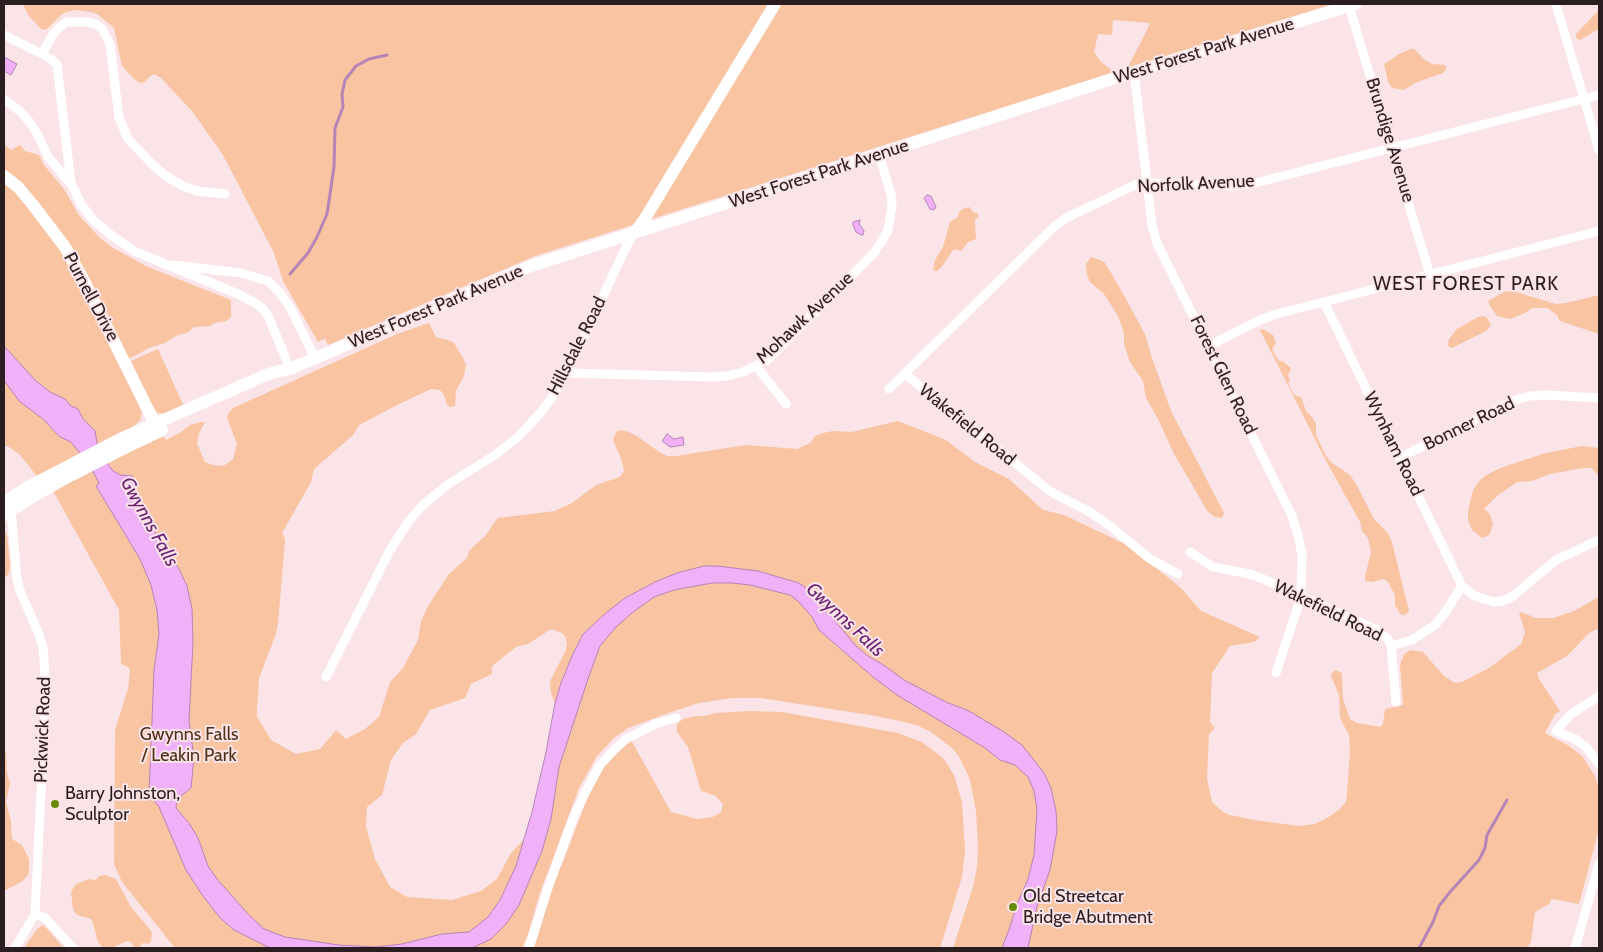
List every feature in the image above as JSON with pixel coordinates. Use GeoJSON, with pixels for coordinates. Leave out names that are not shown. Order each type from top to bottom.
{"type":"FeatureCollection","features":[{"type":"Feature","properties":{"kind":"main road","name":"Hillsdale Road"},"geometry":{"type":"LineString","coordinates":[[634,232],[649,212],[775,4]]}},
{"type":"Feature","properties":{"kind":"main road","name":"West Forest Park Avenue"},"geometry":{"type":"LineString","coordinates":[[6,510],[32,497],[64,474],[124,443],[282,378],[290,369],[522,270],[634,232],[1134,72],[1352,5]]}},
{"type":"Feature","properties":{"kind":"main road","name":"Purnell Drive"},"geometry":{"type":"LineString","coordinates":[[4,176],[18,187],[65,247],[82,277],[157,428]]}},
{"type":"Feature","properties":{"kind":"street"},"geometry":{"type":"LineString","coordinates":[[1556,4],[1599,150]]}},
{"type":"Feature","properties":{"kind":"street","name":"Brundige Avenue"},"geometry":{"type":"LineString","coordinates":[[1352,5],[1430,275]]}},
{"type":"Feature","properties":{"kind":"street"},"geometry":{"type":"LineString","coordinates":[[42,54],[53,34],[67,22],[96,24],[102,29],[110,44],[119,118],[128,139],[166,176],[183,186],[197,191],[225,194]]}},
{"type":"Feature","properties":{"kind":"street"},"geometry":{"type":"LineString","coordinates":[[4,36],[42,54],[52,60],[57,66],[62,122],[71,183]]}},
{"type":"Feature","properties":{"kind":"street","name":"Forest Glen Road"},"geometry":{"type":"LineString","coordinates":[[1134,72],[1152,225],[1157,243],[1292,516],[1298,535],[1302,555],[1301,597],[1276,673]]}},
{"type":"Feature","properties":{"kind":"street","name":"Norfolk Avenue"},"geometry":{"type":"LineString","coordinates":[[889,389],[1055,226],[1066,218],[1137,184],[1240,186],[1599,95]]}},
{"type":"Feature","properties":{"kind":"street"},"geometry":{"type":"LineString","coordinates":[[4,98],[21,112],[31,124],[48,157],[71,183],[81,204],[93,220],[136,252],[238,294],[257,304],[269,318],[290,369]]}},
{"type":"Feature","properties":{"kind":"street","name":"Mohawk Avenue"},"geometry":{"type":"LineString","coordinates":[[568,373],[712,377],[735,374],[766,360],[874,253],[882,241],[888,230],[892,206],[891,194],[879,155]]}},
{"type":"Feature","properties":{"kind":"street"},"geometry":{"type":"LineString","coordinates":[[1208,346],[1273,315],[1599,231]]}},
{"type":"Feature","properties":{"kind":"street","name":"Hillsdale Road"},"geometry":{"type":"LineString","coordinates":[[326,677],[390,550],[409,521],[434,494],[495,455],[518,437],[541,412],[568,373],[634,232]]}},
{"type":"Feature","properties":{"kind":"street"},"geometry":{"type":"LineString","coordinates":[[166,264],[241,272],[268,281],[280,293],[291,309],[315,358]]}},
{"type":"Feature","properties":{"kind":"street","name":"Wynham Road"},"geometry":{"type":"LineString","coordinates":[[1324,302],[1462,586]]}},
{"type":"Feature","properties":{"kind":"street"},"geometry":{"type":"LineString","coordinates":[[756,366],[786,404]]}},
{"type":"Feature","properties":{"kind":"street","name":"Wakefield Road"},"geometry":{"type":"LineString","coordinates":[[905,374],[1051,492],[1090,512],[1110,526],[1150,560],[1178,574]]}},
{"type":"Feature","properties":{"kind":"street","name":"Bonner Road"},"geometry":{"type":"LineString","coordinates":[[1399,458],[1515,400],[1530,396],[1547,395],[1599,398]]}},
{"type":"Feature","properties":{"kind":"street","name":"Pickwick Road"},"geometry":{"type":"LineString","coordinates":[[6,510],[20,591],[43,647],[46,690],[35,914],[16,948]]}},
{"type":"Feature","properties":{"kind":"street"},"geometry":{"type":"LineString","coordinates":[[1462,586],[1473,595],[1484,600],[1502,601],[1512,597],[1556,560],[1599,540]]}},
{"type":"Feature","properties":{"kind":"street","name":"Wakefield Road"},"geometry":{"type":"LineString","coordinates":[[1190,552],[1213,567],[1250,574],[1375,629],[1388,639],[1391,646],[1412,640],[1435,625],[1462,586]]}},
{"type":"Feature","properties":{"kind":"street"},"geometry":{"type":"LineString","coordinates":[[1391,646],[1396,702]]}},
{"type":"Feature","properties":{"kind":"street"},"geometry":{"type":"LineString","coordinates":[[1599,696],[1570,715],[1556,731],[1575,739],[1586,747],[1599,764]]}},
{"type":"Feature","properties":{"kind":"street"},"geometry":{"type":"LineString","coordinates":[[528,948],[574,816],[600,765],[626,739],[655,724],[676,718]]}},
{"type":"Feature","properties":{"kind":"street"},"geometry":{"type":"LineString","coordinates":[[1575,948],[1599,864]]}},
{"type":"Feature","properties":{"kind":"street"},"geometry":{"type":"LineString","coordinates":[[35,914],[46,918],[73,948]]}},
{"type":"Feature","properties":{"kind":"green space"},"geometry":{"type":"Polygon","coordinates":[[[24,4],[1332,4],[1123,70],[1130,63],[1150,23],[1113,20],[1112,35],[1098,34],[1094,52],[1100,61],[1114,72],[535,256],[328,345],[325,338],[318,342],[283,281],[274,253],[223,155],[192,111],[161,78],[154,74],[145,82],[140,83],[133,78],[122,66],[114,28],[97,14],[76,10],[66,12],[47,29],[42,30],[29,16],[24,4]]]}},
{"type":"Feature","properties":{"kind":"green space"},"geometry":{"type":"Polygon","coordinates":[[[1599,10],[1599,29],[1580,40],[1576,38],[1576,34],[1599,10]]]}},
{"type":"Feature","properties":{"kind":"green space"},"geometry":{"type":"Polygon","coordinates":[[[1410,49],[1414,49],[1432,64],[1445,65],[1447,68],[1443,73],[1417,82],[1404,90],[1392,88],[1388,82],[1384,64],[1410,49]]]}},
{"type":"Feature","properties":{"kind":"green space"},"geometry":{"type":"Polygon","coordinates":[[[4,144],[11,150],[20,145],[25,151],[39,155],[44,165],[64,189],[78,214],[99,237],[113,248],[148,267],[231,300],[231,317],[226,321],[214,323],[210,326],[194,327],[187,333],[149,348],[129,359],[17,181],[4,169],[4,144]]]}},
{"type":"Feature","properties":{"kind":"green space"},"geometry":{"type":"Polygon","coordinates":[[[4,182],[27,203],[56,238],[142,413],[140,420],[133,427],[37,476],[20,455],[8,446],[4,446],[4,182]]]}},
{"type":"Feature","properties":{"kind":"green space"},"geometry":{"type":"Polygon","coordinates":[[[969,207],[974,213],[978,213],[978,218],[975,219],[976,239],[968,242],[961,251],[954,249],[940,269],[933,270],[935,260],[943,247],[950,222],[958,217],[962,209],[969,207]]]}},
{"type":"Feature","properties":{"kind":"green space"},"geometry":{"type":"Polygon","coordinates":[[[1091,257],[1105,263],[1145,334],[1171,411],[1224,513],[1222,518],[1215,517],[1208,512],[1173,452],[1146,398],[1143,381],[1130,362],[1124,344],[1124,333],[1118,316],[1104,294],[1090,282],[1087,275],[1086,264],[1091,257]]]}},
{"type":"Feature","properties":{"kind":"green space"},"geometry":{"type":"Polygon","coordinates":[[[1512,291],[1556,304],[1599,295],[1599,334],[1560,321],[1557,315],[1547,308],[1532,308],[1510,319],[1497,316],[1488,301],[1504,292],[1512,291]]]}},
{"type":"Feature","properties":{"kind":"green space"},"geometry":{"type":"Polygon","coordinates":[[[1484,316],[1491,325],[1486,331],[1452,348],[1448,346],[1449,339],[1457,329],[1478,317],[1484,316]]]}},
{"type":"Feature","properties":{"kind":"green space","name":"Gwynns Falls / Leakin Park"},"geometry":{"type":"Polygon","coordinates":[[[429,323],[436,337],[454,343],[466,365],[464,376],[456,391],[455,406],[450,407],[447,405],[444,395],[440,390],[431,389],[359,425],[353,435],[314,469],[311,482],[282,533],[285,541],[278,623],[276,634],[259,678],[257,717],[271,740],[296,754],[320,749],[336,730],[346,739],[365,729],[379,717],[390,682],[403,668],[418,640],[421,621],[428,606],[449,574],[467,558],[469,551],[486,535],[498,518],[555,511],[572,503],[596,485],[620,477],[624,471],[621,458],[613,440],[616,432],[620,430],[626,431],[667,456],[676,456],[746,445],[797,449],[810,443],[815,436],[823,433],[833,431],[852,432],[898,421],[946,440],[975,462],[1009,479],[1043,510],[1064,515],[1127,545],[1181,588],[1201,611],[1260,637],[1254,642],[1230,646],[1212,673],[1210,722],[1215,728],[1209,734],[1207,778],[1212,802],[1223,812],[1230,815],[1299,826],[1315,824],[1341,808],[1346,801],[1350,751],[1349,735],[1340,718],[1339,695],[1331,676],[1335,670],[1342,673],[1343,699],[1350,719],[1357,723],[1380,727],[1383,724],[1385,709],[1403,705],[1400,665],[1404,654],[1411,650],[1423,652],[1444,676],[1455,683],[1462,682],[1489,668],[1521,644],[1525,632],[1519,613],[1521,612],[1536,618],[1553,618],[1574,611],[1599,597],[1599,628],[1589,633],[1567,656],[1537,673],[1560,711],[1555,714],[1545,733],[1569,746],[1582,756],[1595,776],[1599,789],[1599,829],[1579,904],[1552,899],[1549,904],[1535,912],[1531,942],[1527,948],[953,948],[973,887],[978,847],[976,811],[970,780],[960,758],[952,748],[931,732],[919,726],[900,721],[761,698],[732,698],[699,703],[628,728],[614,738],[597,756],[579,788],[540,893],[522,948],[175,948],[122,882],[114,864],[115,730],[128,689],[130,670],[121,664],[119,610],[52,489],[162,434],[166,440],[190,425],[201,422],[205,422],[199,433],[197,444],[205,462],[224,466],[233,459],[237,444],[227,418],[233,408],[397,334],[429,323]],[[617,605],[583,634],[561,683],[555,703],[551,693],[550,681],[565,652],[567,644],[562,633],[551,629],[528,644],[516,647],[492,666],[492,674],[471,684],[465,698],[430,710],[416,734],[403,743],[391,760],[382,795],[367,807],[366,826],[375,859],[390,887],[407,897],[452,900],[481,891],[497,879],[511,853],[524,839],[516,866],[556,789],[559,767],[583,688],[617,605]]]}},
{"type":"Feature","properties":{"kind":"green space"},"geometry":{"type":"Polygon","coordinates":[[[1262,329],[1273,335],[1276,343],[1272,349],[1279,361],[1282,361],[1291,368],[1288,383],[1294,395],[1301,397],[1306,411],[1316,424],[1316,435],[1326,456],[1332,463],[1350,475],[1374,519],[1388,533],[1392,542],[1409,611],[1405,615],[1400,614],[1395,605],[1395,595],[1388,582],[1384,579],[1372,582],[1365,581],[1371,553],[1368,538],[1362,531],[1360,522],[1324,457],[1260,330],[1262,329]]]}},
{"type":"Feature","properties":{"kind":"green space"},"geometry":{"type":"Polygon","coordinates":[[[158,349],[184,407],[165,414],[158,413],[154,409],[131,361],[158,349]]]}},
{"type":"Feature","properties":{"kind":"green space"},"geometry":{"type":"Polygon","coordinates":[[[1582,446],[1599,448],[1599,476],[1591,468],[1583,468],[1550,474],[1532,481],[1517,482],[1497,496],[1484,509],[1490,514],[1493,525],[1489,535],[1482,538],[1472,530],[1468,520],[1468,511],[1473,490],[1480,480],[1503,467],[1546,453],[1582,446]]]}},
{"type":"Feature","properties":{"kind":"green space"},"geometry":{"type":"Polygon","coordinates":[[[4,529],[7,536],[10,564],[9,573],[4,579],[4,529]]]}},
{"type":"Feature","properties":{"kind":"green space"},"geometry":{"type":"Polygon","coordinates":[[[749,711],[782,712],[898,733],[922,742],[944,759],[954,775],[962,802],[965,851],[962,877],[940,948],[534,948],[550,896],[551,886],[563,862],[602,765],[630,738],[671,812],[697,819],[713,817],[721,812],[723,804],[716,796],[701,791],[688,747],[677,732],[677,724],[683,719],[696,716],[749,711]]]}},
{"type":"Feature","properties":{"kind":"green space"},"geometry":{"type":"Polygon","coordinates":[[[4,752],[6,753],[7,773],[10,783],[6,802],[11,821],[12,839],[22,845],[29,859],[29,869],[28,875],[23,881],[4,891],[4,752]]]}},
{"type":"Feature","properties":{"kind":"green space"},"geometry":{"type":"Polygon","coordinates":[[[105,875],[116,879],[131,907],[152,932],[151,942],[148,944],[142,943],[140,948],[135,948],[131,942],[127,941],[114,947],[102,947],[98,942],[91,919],[77,915],[73,909],[71,892],[76,884],[89,879],[96,880],[99,876],[105,875]]]}},
{"type":"Feature","properties":{"kind":"green space"},"geometry":{"type":"Polygon","coordinates":[[[43,925],[64,948],[24,948],[37,929],[43,925]]]}},
{"type":"Feature","properties":{"kind":"water"},"geometry":{"type":"Polygon","coordinates":[[[4,57],[17,64],[11,75],[4,71],[4,57]]]}},
{"type":"Feature","properties":{"kind":"water"},"geometry":{"type":"Polygon","coordinates":[[[927,195],[931,196],[936,207],[934,210],[930,209],[924,198],[927,195]]]}},
{"type":"Feature","properties":{"kind":"water"},"geometry":{"type":"Polygon","coordinates":[[[860,220],[859,224],[864,231],[863,235],[856,232],[853,225],[853,222],[860,220]]]}},
{"type":"Feature","properties":{"kind":"water","name":"Gwynns Falls"},"geometry":{"type":"Polygon","coordinates":[[[4,346],[35,380],[50,392],[65,399],[71,406],[78,409],[83,419],[95,431],[98,449],[112,470],[120,475],[133,476],[135,489],[145,515],[179,569],[187,586],[192,609],[193,642],[189,721],[194,757],[191,788],[177,797],[176,808],[189,823],[198,838],[208,866],[217,879],[264,929],[285,937],[339,945],[376,947],[402,944],[442,934],[469,932],[488,917],[500,900],[516,866],[532,812],[555,703],[561,683],[583,634],[625,598],[655,582],[677,573],[704,566],[717,566],[758,571],[799,583],[809,590],[856,646],[868,656],[904,680],[946,702],[969,711],[1022,745],[1044,773],[1051,788],[1056,811],[1057,831],[1050,870],[1037,906],[1028,948],[1002,948],[1028,879],[1034,855],[1037,809],[1034,791],[1028,777],[1015,765],[1000,760],[985,748],[897,695],[873,677],[819,630],[812,617],[790,595],[750,585],[732,583],[712,583],[674,590],[654,597],[616,627],[600,646],[559,767],[551,819],[542,851],[519,905],[506,924],[491,939],[472,948],[270,948],[234,930],[220,918],[186,870],[159,807],[149,794],[154,670],[159,634],[157,610],[151,585],[140,559],[96,486],[99,483],[90,466],[71,442],[60,437],[43,419],[19,401],[4,380],[4,346]]]}},
{"type":"Feature","properties":{"kind":"water"},"geometry":{"type":"Polygon","coordinates":[[[667,434],[674,439],[683,437],[684,445],[670,447],[662,441],[667,434]]]}},
{"type":"Feature","properties":{"kind":"waterway"},"geometry":{"type":"LineString","coordinates":[[290,274],[308,253],[327,214],[334,167],[335,128],[343,107],[342,94],[345,80],[356,66],[369,59],[387,55]]}},
{"type":"Feature","properties":{"kind":"waterway"},"geometry":{"type":"LineString","coordinates":[[1419,948],[1439,906],[1479,860],[1485,848],[1487,835],[1507,800]]}},
{"type":"Feature","properties":{"kind":"place","name":"Barry Johnston, Sculptor"},"geometry":{"type":"Point","coordinates":[55,804]}},
{"type":"Feature","properties":{"kind":"place","name":"Old Streetcar Bridge Abutment"},"geometry":{"type":"Point","coordinates":[1013,907]}},
{"type":"Feature","properties":{"kind":"district","name":"WEST FOREST PARK"},"geometry":{"type":"Point","coordinates":[1466,284]}}]}
